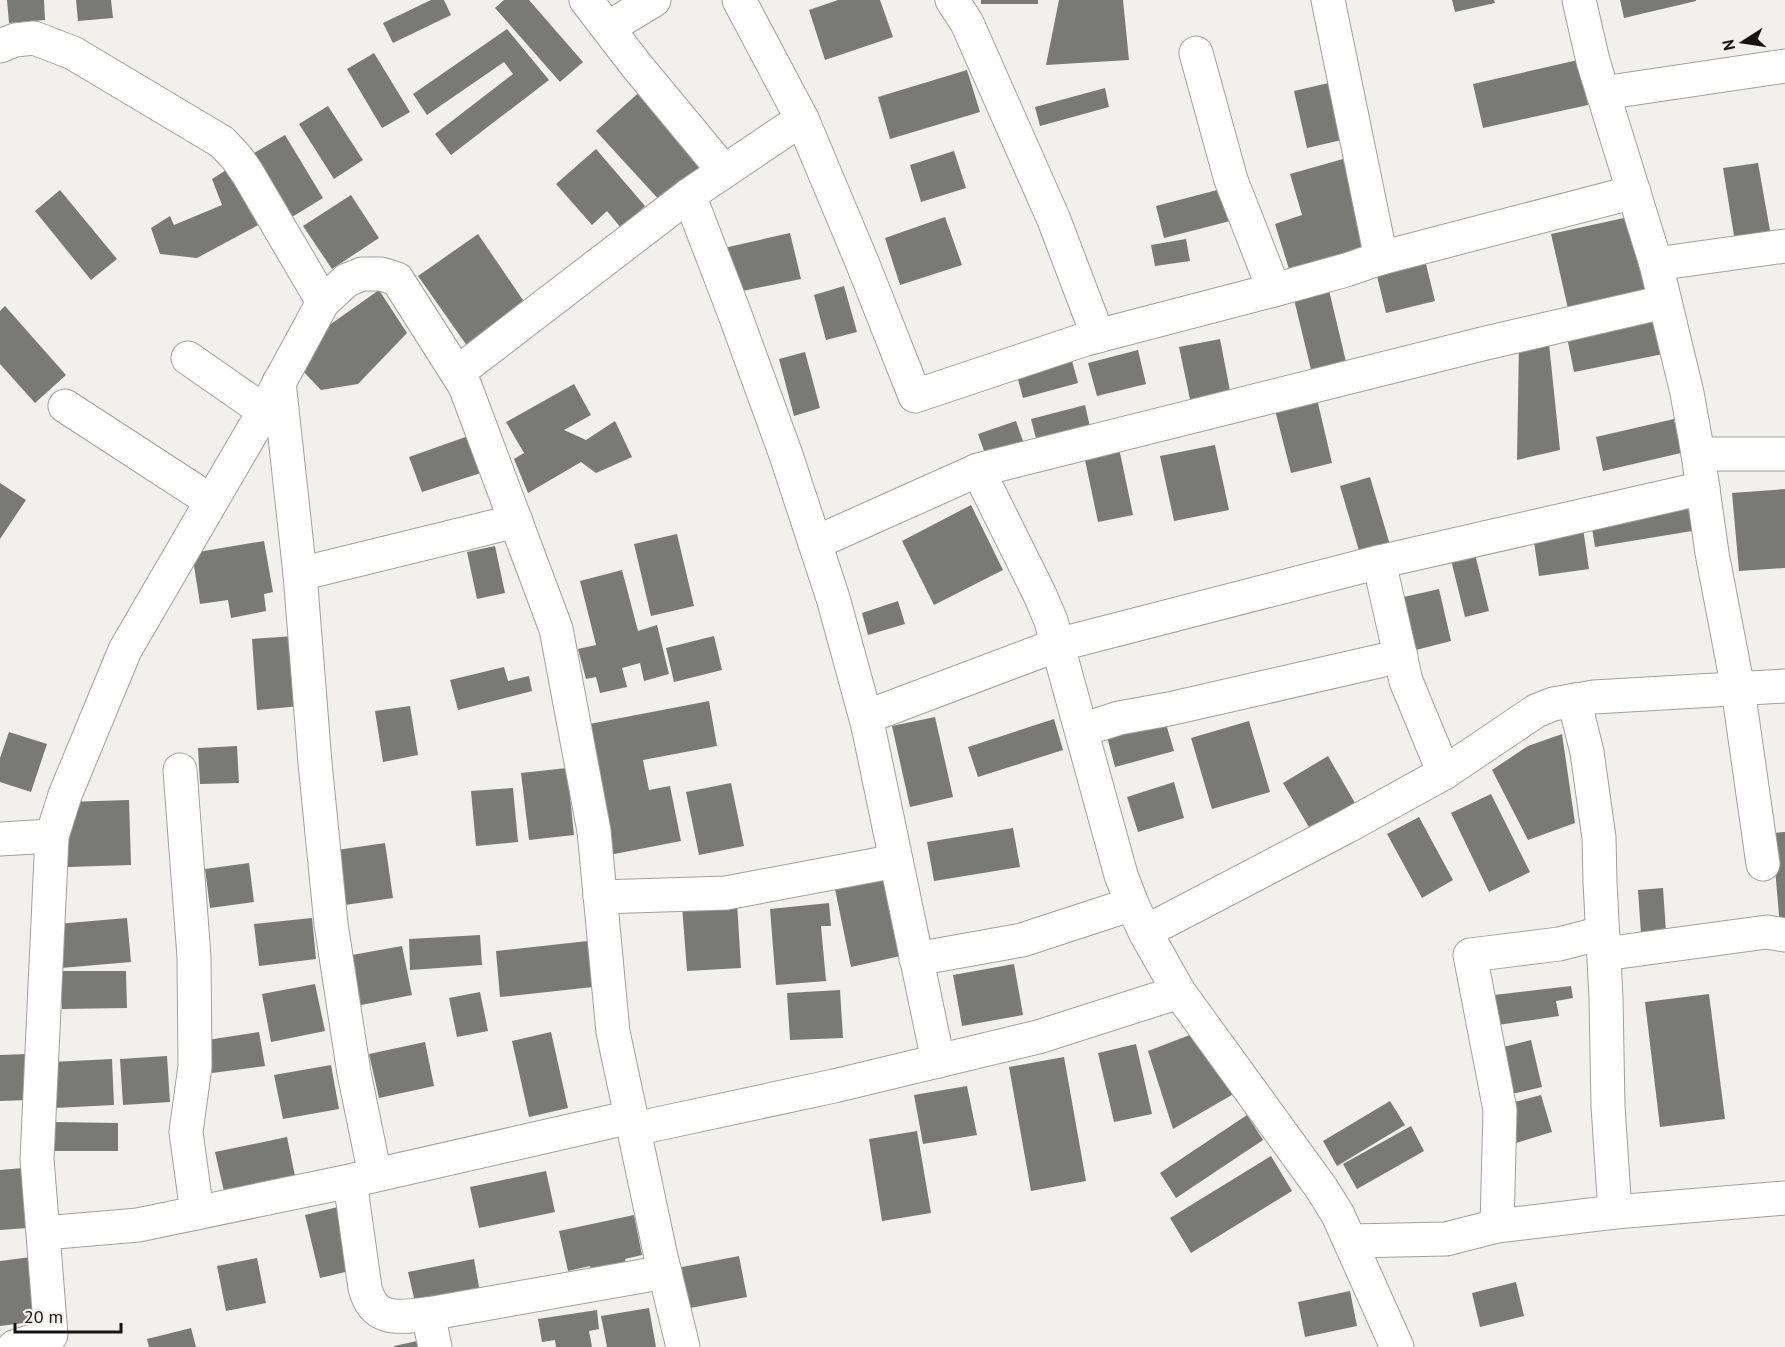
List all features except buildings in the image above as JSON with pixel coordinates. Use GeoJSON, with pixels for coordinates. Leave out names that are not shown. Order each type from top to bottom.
{"type":"FeatureCollection","features":[{"type":"Feature","properties":{"kind":"street"},"geometry":{"type":"LineString","coordinates":[[586,0],[636,65],[723,170]]}},
{"type":"Feature","properties":{"kind":"street"},"geometry":{"type":"LineString","coordinates":[[608,28],[654,0]]}},
{"type":"Feature","properties":{"kind":"street"},"geometry":{"type":"LineString","coordinates":[[739,0],[802,119],[915,396],[1098,336],[1274,290],[1381,258],[1635,192]]}},
{"type":"Feature","properties":{"kind":"street"},"geometry":{"type":"LineString","coordinates":[[1328,0],[1381,258]]}},
{"type":"Feature","properties":{"kind":"street"},"geometry":{"type":"LineString","coordinates":[[1579,0],[1593,61],[1656,264],[1687,393],[1712,552],[1738,689],[1763,864]]}},
{"type":"Feature","properties":{"kind":"street"},"geometry":{"type":"LineString","coordinates":[[962,8],[1054,220],[1098,336]]}},
{"type":"Feature","properties":{"kind":"street"},"geometry":{"type":"LineString","coordinates":[[0,46],[15,40],[33,38],[73,53],[222,142],[248,174],[323,302]]}},
{"type":"Feature","properties":{"kind":"street"},"geometry":{"type":"LineString","coordinates":[[1196,53],[1231,180],[1274,290]]}},
{"type":"Feature","properties":{"kind":"street"},"geometry":{"type":"LineString","coordinates":[[1603,93],[1785,66]]}},
{"type":"Feature","properties":{"kind":"street"},"geometry":{"type":"LineString","coordinates":[[457,373],[689,195],[802,119]]}},
{"type":"Feature","properties":{"kind":"street"},"geometry":{"type":"LineString","coordinates":[[689,195],[786,454],[833,598],[866,717],[938,1061]]}},
{"type":"Feature","properties":{"kind":"street"},"geometry":{"type":"LineString","coordinates":[[1656,264],[1785,246]]}},
{"type":"Feature","properties":{"kind":"street"},"geometry":{"type":"LineString","coordinates":[[14,1347],[51,1335],[38,1159],[52,836],[65,795],[125,650],[272,396],[323,302],[347,280],[362,273],[381,274],[397,279],[465,386],[556,629],[594,831],[613,1032],[683,1347]]}},
{"type":"Feature","properties":{"kind":"street"},"geometry":{"type":"LineString","coordinates":[[815,543],[978,470],[1497,340],[1665,302]]}},
{"type":"Feature","properties":{"kind":"street"},"geometry":{"type":"LineString","coordinates":[[188,358],[272,396]]}},
{"type":"Feature","properties":{"kind":"street"},"geometry":{"type":"LineString","coordinates":[[272,396],[300,574],[331,924],[354,1072],[363,1178],[365,1288],[368,1301],[376,1310],[399,1317],[428,1314],[665,1272]]}},
{"type":"Feature","properties":{"kind":"street"},"geometry":{"type":"LineString","coordinates":[[65,406],[211,501]]}},
{"type":"Feature","properties":{"kind":"street"},"geometry":{"type":"LineString","coordinates":[[1698,454],[1785,454]]}},
{"type":"Feature","properties":{"kind":"street"},"geometry":{"type":"LineString","coordinates":[[978,470],[1051,621],[1121,875],[1138,918],[1179,992],[1322,1189],[1338,1215],[1397,1347]]}},
{"type":"Feature","properties":{"kind":"street"},"geometry":{"type":"LineString","coordinates":[[866,717],[1057,645],[1379,562],[1703,488]]}},
{"type":"Feature","properties":{"kind":"street"},"geometry":{"type":"LineString","coordinates":[[300,574],[516,521]]}},
{"type":"Feature","properties":{"kind":"street"},"geometry":{"type":"LineString","coordinates":[[1379,562],[1406,681],[1444,773]]}},
{"type":"Feature","properties":{"kind":"street"},"geometry":{"type":"LineString","coordinates":[[1082,730],[1119,718],[1169,709],[1401,656]]}},
{"type":"Feature","properties":{"kind":"street"},"geometry":{"type":"LineString","coordinates":[[916,959],[1138,918],[1346,827],[1444,773],[1536,711],[1553,704],[1594,697],[1785,686]]}},
{"type":"Feature","properties":{"kind":"street"},"geometry":{"type":"LineString","coordinates":[[1574,700],[1587,752],[1599,838],[1608,1106],[1615,1212]]}},
{"type":"Feature","properties":{"kind":"street"},"geometry":{"type":"LineString","coordinates":[[180,770],[194,957],[195,1066],[186,1132],[197,1213]]}},
{"type":"Feature","properties":{"kind":"street"},"geometry":{"type":"LineString","coordinates":[[0,839],[52,836]]}},
{"type":"Feature","properties":{"kind":"street"},"geometry":{"type":"LineString","coordinates":[[600,897],[726,892],[896,861]]}},
{"type":"Feature","properties":{"kind":"street"},"geometry":{"type":"LineString","coordinates":[[1497,1226],[1500,1110],[1470,955],[1559,944],[1767,932],[1785,935]]}},
{"type":"Feature","properties":{"kind":"street"},"geometry":{"type":"LineString","coordinates":[[44,1233],[138,1225],[633,1123],[834,1086],[1038,1037],[1179,992]]}},
{"type":"Feature","properties":{"kind":"street"},"geometry":{"type":"LineString","coordinates":[[1350,1241],[1446,1239],[1497,1226],[1615,1212],[1785,1198]]}},
{"type":"Feature","properties":{"kind":"street"},"geometry":{"type":"LineString","coordinates":[[428,1314],[435,1347]]}}]}
